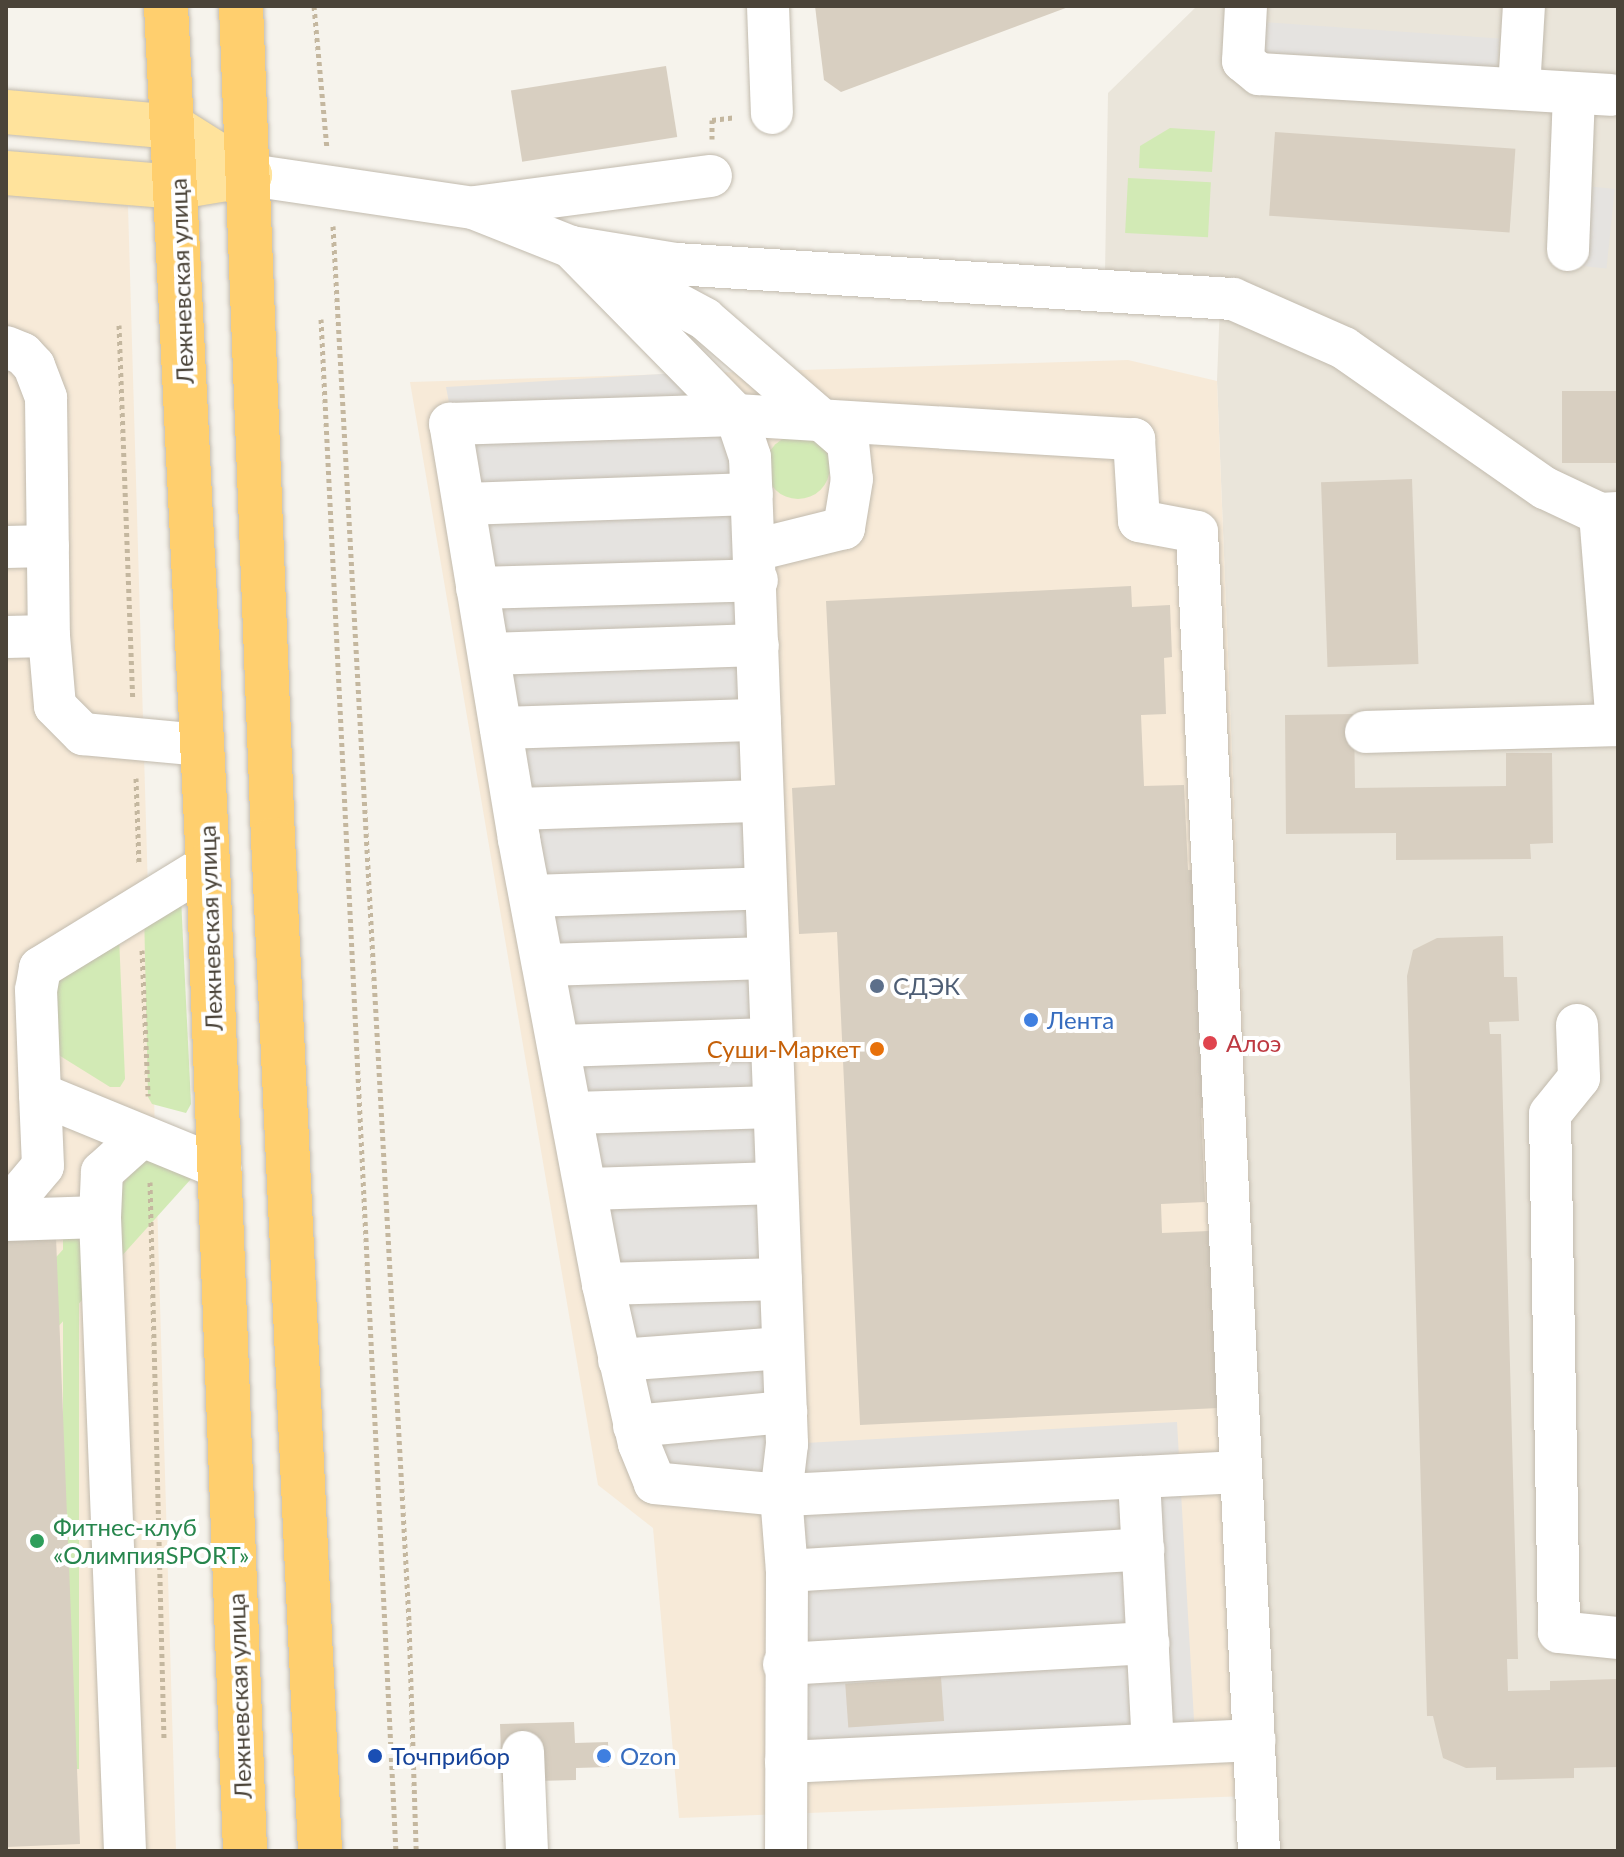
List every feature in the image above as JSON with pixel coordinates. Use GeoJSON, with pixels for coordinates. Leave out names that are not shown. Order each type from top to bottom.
{"type":"FeatureCollection","features":[{"type":"Feature","properties":{"kind":"highway","name":"Лежневская улица"},"geometry":{"type":"LineString","coordinates":[[166,6],[178,187],[208,865],[245,1851]]}},
{"type":"Feature","properties":{"kind":"highway"},"geometry":{"type":"LineString","coordinates":[[241,6],[250,175],[273,855],[320,1851]]}},
{"type":"Feature","properties":{"kind":"main road"},"geometry":{"type":"LineString","coordinates":[[6,112],[174,127],[250,175]]}},
{"type":"Feature","properties":{"kind":"main road"},"geometry":{"type":"LineString","coordinates":[[6,173],[178,187],[250,175]]}},
{"type":"Feature","properties":{"kind":"lane"},"geometry":{"type":"LineString","coordinates":[[768,6],[772,113]]}},
{"type":"Feature","properties":{"kind":"lane"},"geometry":{"type":"LineString","coordinates":[[1246,6],[1243,61],[1259,74],[1592,94],[1568,250]]}},
{"type":"Feature","properties":{"kind":"lane"},"geometry":{"type":"LineString","coordinates":[[1519,89],[1524,6]]}},
{"type":"Feature","properties":{"kind":"lane"},"geometry":{"type":"LineString","coordinates":[[250,175],[331,184],[473,208],[571,247],[705,319],[827,420],[848,443],[852,479],[844,528],[756,565],[477,588]]}},
{"type":"Feature","properties":{"kind":"lane"},"geometry":{"type":"LineString","coordinates":[[473,208],[711,176]]}},
{"type":"Feature","properties":{"kind":"lane"},"geometry":{"type":"LineString","coordinates":[[571,247],[736,415],[750,457],[786,1412],[781,1495],[787,1571],[784,1664],[786,1851]]}},
{"type":"Feature","properties":{"kind":"lane"},"geometry":{"type":"LineString","coordinates":[[571,247],[676,264],[1233,299],[1344,348],[1545,488],[1609,514],[1617,725],[1366,732]]}},
{"type":"Feature","properties":{"kind":"lane"},"geometry":{"type":"LineString","coordinates":[[6,347],[23,354],[42,380],[49,636],[55,706],[83,734],[202,745]]}},
{"type":"Feature","properties":{"kind":"lane"},"geometry":{"type":"LineString","coordinates":[[1239,1472],[781,1495],[655,1483],[634,1426],[603,1284],[588,1189],[515,809],[450,424],[736,415],[1134,439],[1139,521],[1197,532],[1259,1851]]}},
{"type":"Feature","properties":{"kind":"lane"},"geometry":{"type":"LineString","coordinates":[[464,504],[752,494]]}},
{"type":"Feature","properties":{"kind":"lane"},"geometry":{"type":"LineString","coordinates":[[6,547],[48,546]]}},
{"type":"Feature","properties":{"kind":"lane"},"geometry":{"type":"LineString","coordinates":[[6,637],[49,636]]}},
{"type":"Feature","properties":{"kind":"lane"},"geometry":{"type":"LineString","coordinates":[[489,654],[758,645]]}},
{"type":"Feature","properties":{"kind":"lane"},"geometry":{"type":"LineString","coordinates":[[501,728],[760,720]]}},
{"type":"Feature","properties":{"kind":"lane"},"geometry":{"type":"LineString","coordinates":[[515,809],[762,801]]}},
{"type":"Feature","properties":{"kind":"lane"},"geometry":{"type":"LineString","coordinates":[[6,1210],[43,1166],[36,990],[40,968],[208,865]]}},
{"type":"Feature","properties":{"kind":"lane"},"geometry":{"type":"LineString","coordinates":[[531,896],[766,888]]}},
{"type":"Feature","properties":{"kind":"lane"},"geometry":{"type":"LineString","coordinates":[[545,965],[768,958]]}},
{"type":"Feature","properties":{"kind":"lane"},"geometry":{"type":"LineString","coordinates":[[1577,1025],[1579,1078],[1550,1114],[1559,1632],[1618,1638]]}},
{"type":"Feature","properties":{"kind":"lane"},"geometry":{"type":"LineString","coordinates":[[560,1046],[771,1039]]}},
{"type":"Feature","properties":{"kind":"lane"},"geometry":{"type":"LineString","coordinates":[[40,1094],[220,1168]]}},
{"type":"Feature","properties":{"kind":"lane"},"geometry":{"type":"LineString","coordinates":[[573,1113],[774,1107]]}},
{"type":"Feature","properties":{"kind":"lane"},"geometry":{"type":"LineString","coordinates":[[125,1851],[100,1217],[102,1172],[145,1139]]}},
{"type":"Feature","properties":{"kind":"lane"},"geometry":{"type":"LineString","coordinates":[[588,1189],[777,1183]]}},
{"type":"Feature","properties":{"kind":"lane"},"geometry":{"type":"LineString","coordinates":[[6,1220],[100,1217]]}},
{"type":"Feature","properties":{"kind":"lane"},"geometry":{"type":"LineString","coordinates":[[603,1284],[781,1279]]}},
{"type":"Feature","properties":{"kind":"lane"},"geometry":{"type":"LineString","coordinates":[[619,1360],[783,1348]]}},
{"type":"Feature","properties":{"kind":"lane"},"geometry":{"type":"LineString","coordinates":[[634,1426],[786,1412]]}},
{"type":"Feature","properties":{"kind":"lane"},"geometry":{"type":"LineString","coordinates":[[1139,1479],[1153,1744]]}},
{"type":"Feature","properties":{"kind":"lane"},"geometry":{"type":"LineString","coordinates":[[787,1571],[1143,1549]]}},
{"type":"Feature","properties":{"kind":"lane"},"geometry":{"type":"LineString","coordinates":[[784,1664],[1148,1643]]}},
{"type":"Feature","properties":{"kind":"lane"},"geometry":{"type":"LineString","coordinates":[[786,1762],[1254,1740]]}},
{"type":"Feature","properties":{"kind":"lane"},"geometry":{"type":"LineString","coordinates":[[523,1752],[527,1851]]}},
{"type":"Feature","properties":{"kind":"path"},"geometry":{"type":"LineString","coordinates":[[314,6],[331,184],[409,1622],[416,1851]]}},
{"type":"Feature","properties":{"kind":"path"},"geometry":{"type":"LineString","coordinates":[[711,176],[712,120],[772,113]]}},
{"type":"Feature","properties":{"kind":"path"},"geometry":{"type":"LineString","coordinates":[[321,319],[396,1851]]}},
{"type":"Feature","properties":{"kind":"path"},"geometry":{"type":"LineString","coordinates":[[119,325],[135,739],[164,1756]]}},
{"type":"Feature","properties":{"kind":"shaded area"},"geometry":{"type":"Polygon","coordinates":[[[1197,6],[1618,6],[1618,1851],[1276,1851],[1217,381],[1221,276],[1105,273],[1108,93],[1197,6]]]}},
{"type":"Feature","properties":{"kind":"shaded area"},"geometry":{"type":"Polygon","coordinates":[[[1262,22],[1499,39],[1497,69],[1260,52],[1262,22]]]}},
{"type":"Feature","properties":{"kind":"shaded area"},"geometry":{"type":"Polygon","coordinates":[[[1586,186],[1615,189],[1606,269],[1578,266],[1586,186]]]}},
{"type":"Feature","properties":{"kind":"shaded area"},"geometry":{"type":"Polygon","coordinates":[[[6,193],[128,206],[176,1851],[6,1851],[6,193]]]}},
{"type":"Feature","properties":{"kind":"shaded area"},"geometry":{"type":"Polygon","coordinates":[[[1128,360],[1217,381],[1274,1795],[679,1818],[653,1528],[598,1485],[410,382],[1128,360]]]}},
{"type":"Feature","properties":{"kind":"shaded area"},"geometry":{"type":"Polygon","coordinates":[[[694,372],[736,415],[788,1444],[1177,1422],[1196,1755],[786,1779],[781,1496],[655,1483],[446,387],[694,372]]]}},
{"type":"Feature","properties":{"kind":"green space"},"geometry":{"type":"Polygon","coordinates":[[[1170,128],[1215,131],[1212,172],[1139,168],[1140,146],[1170,128]]]}},
{"type":"Feature","properties":{"kind":"green space"},"geometry":{"type":"Polygon","coordinates":[[[1128,178],[1211,182],[1208,237],[1125,233],[1128,178]]]}},
{"type":"Feature","properties":{"kind":"green space"},"geometry":{"type":"Polygon","coordinates":[[[798,435],[816,441],[824,449],[830,467],[824,485],[816,493],[798,499],[780,493],[772,485],[766,467],[772,449],[780,441],[798,435]]]}},
{"type":"Feature","properties":{"kind":"green space"},"geometry":{"type":"Polygon","coordinates":[[[181,898],[191,1104],[186,1113],[152,1104],[148,1097],[144,910],[181,898]]]}},
{"type":"Feature","properties":{"kind":"green space"},"geometry":{"type":"Polygon","coordinates":[[[119,936],[125,1079],[120,1087],[110,1087],[57,1054],[49,961],[119,936]]]}},
{"type":"Feature","properties":{"kind":"green space"},"geometry":{"type":"Polygon","coordinates":[[[158,1144],[194,1176],[6,1385],[6,1313],[158,1144]]]}},
{"type":"Feature","properties":{"kind":"green space"},"geometry":{"type":"Polygon","coordinates":[[[63,1237],[79,1237],[79,1769],[63,1769],[63,1237]]]}},
{"type":"Feature","properties":{"kind":"building"},"geometry":{"type":"Polygon","coordinates":[[[815,6],[1071,6],[841,92],[824,80],[815,6]]]}},
{"type":"Feature","properties":{"kind":"building"},"geometry":{"type":"Polygon","coordinates":[[[666,66],[677,137],[522,162],[511,91],[666,66]]]}},
{"type":"Feature","properties":{"kind":"building"},"geometry":{"type":"Polygon","coordinates":[[[1275,132],[1515,149],[1510,233],[1269,216],[1275,132]]]}},
{"type":"Feature","properties":{"kind":"building"},"geometry":{"type":"Polygon","coordinates":[[[1562,391],[1618,391],[1618,463],[1562,463],[1562,391]]]}},
{"type":"Feature","properties":{"kind":"building"},"geometry":{"type":"Polygon","coordinates":[[[1412,479],[1418,664],[1328,667],[1321,482],[1412,479]]]}},
{"type":"Feature","properties":{"kind":"building","name":"Лента"},"geometry":{"type":"Polygon","coordinates":[[[1131,586],[1132,607],[1170,605],[1172,657],[1164,658],[1166,714],[1141,715],[1144,786],[1184,785],[1188,870],[1214,869],[1225,1106],[1201,1108],[1205,1202],[1161,1204],[1162,1233],[1232,1230],[1240,1407],[860,1425],[837,932],[799,934],[792,788],[835,785],[826,601],[1131,586]]]}},
{"type":"Feature","properties":{"kind":"building"},"geometry":{"type":"Polygon","coordinates":[[[1354,714],[1355,788],[1506,786],[1506,753],[1552,753],[1553,843],[1530,844],[1531,859],[1396,860],[1396,833],[1286,834],[1285,715],[1354,714]]]}},
{"type":"Feature","properties":{"kind":"building"},"geometry":{"type":"Polygon","coordinates":[[[1503,936],[1504,977],[1517,977],[1519,1021],[1489,1022],[1490,1034],[1501,1034],[1518,1659],[1507,1659],[1508,1691],[1550,1690],[1550,1681],[1618,1679],[1618,1767],[1574,1768],[1574,1778],[1496,1780],[1496,1767],[1466,1768],[1443,1758],[1433,1716],[1427,1716],[1407,976],[1413,950],[1437,938],[1503,936]]]}},
{"type":"Feature","properties":{"kind":"building","name":"Фитнес-клуб «ОлимпияSPORT»"},"geometry":{"type":"Polygon","coordinates":[[[56,1237],[80,1844],[6,1847],[6,1239],[56,1237]]]}},
{"type":"Feature","properties":{"kind":"building"},"geometry":{"type":"Polygon","coordinates":[[[941,1677],[944,1721],[848,1728],[845,1684],[941,1677]]]}},
{"type":"Feature","properties":{"kind":"building"},"geometry":{"type":"Polygon","coordinates":[[[574,1722],[575,1743],[608,1742],[609,1767],[576,1768],[576,1780],[502,1782],[500,1724],[574,1722]]]}},
{"type":"Feature","properties":{"kind":"place","name":"СДЭК"},"geometry":{"type":"Point","coordinates":[877,986]}},
{"type":"Feature","properties":{"kind":"place","name":"Лента"},"geometry":{"type":"Point","coordinates":[1031,1020]}},
{"type":"Feature","properties":{"kind":"place","name":"Алоэ"},"geometry":{"type":"Point","coordinates":[1210,1043]}},
{"type":"Feature","properties":{"kind":"place","name":"Суши-Маркет"},"geometry":{"type":"Point","coordinates":[877,1049]}},
{"type":"Feature","properties":{"kind":"place","name":"Фитнес-клуб «ОлимпияSPORT»"},"geometry":{"type":"Point","coordinates":[37,1541]}},
{"type":"Feature","properties":{"kind":"place","name":"Точприбор"},"geometry":{"type":"Point","coordinates":[375,1756]}},
{"type":"Feature","properties":{"kind":"place","name":"Ozon"},"geometry":{"type":"Point","coordinates":[604,1756]}}]}
